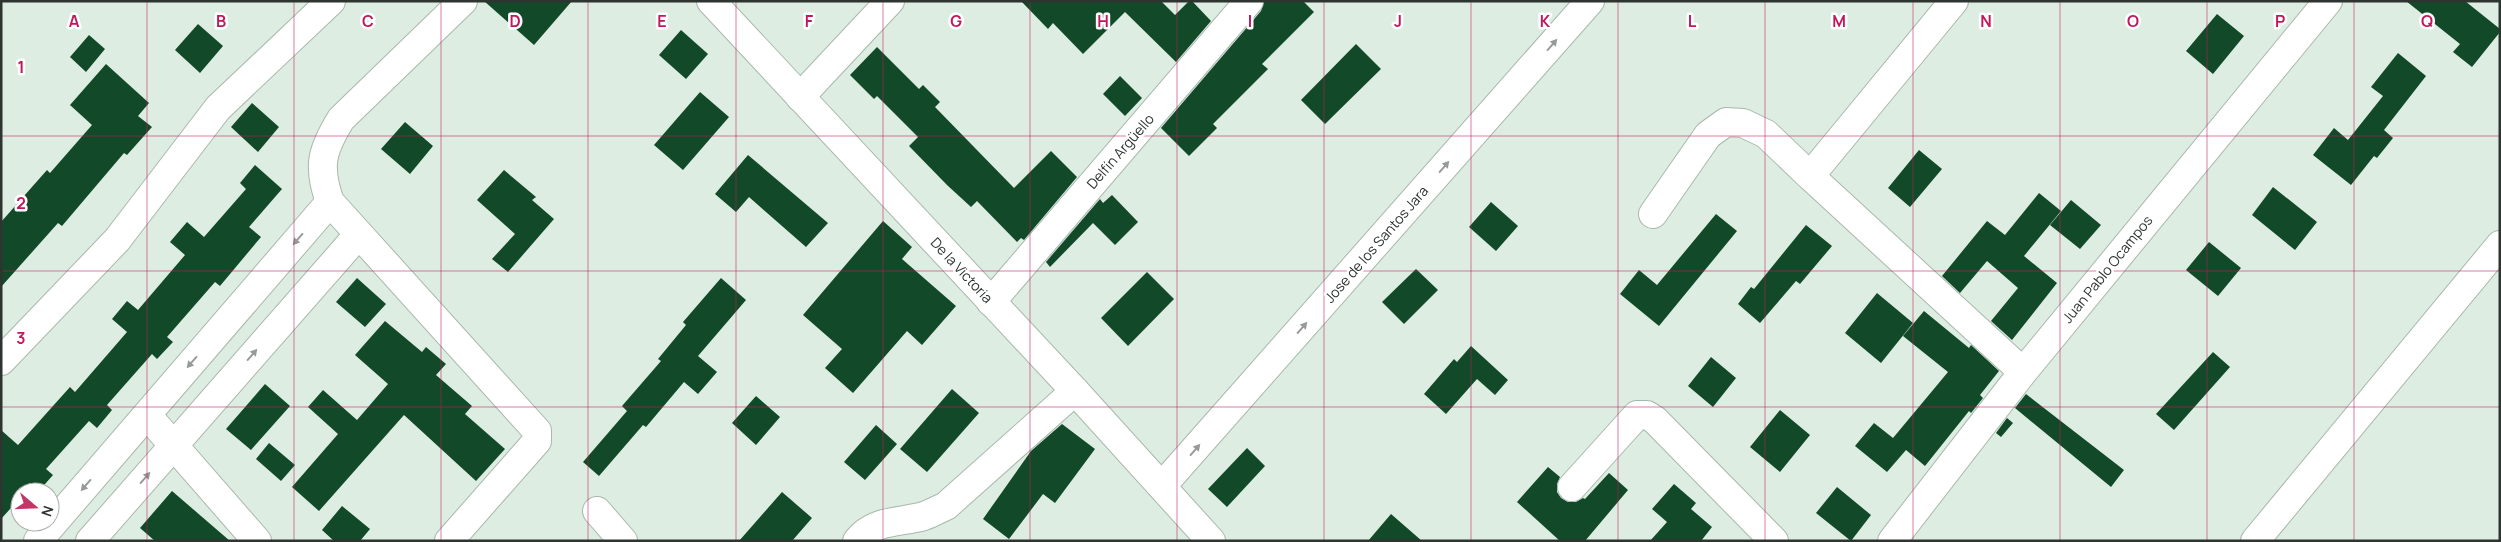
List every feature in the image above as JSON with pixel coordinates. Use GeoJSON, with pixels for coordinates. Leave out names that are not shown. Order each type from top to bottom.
{"type":"FeatureCollection","features":[{"type":"Feature","properties":{"kind":"street"},"geometry":{"type":"LineString","coordinates":[[1,361],[117,240],[218,108],[331,1]]}},
{"type":"Feature","properties":{"kind":"street"},"geometry":{"type":"LineString","coordinates":[[449,541],[537,441],[537,431],[330,202],[322,180],[321,159],[330,136],[341,119],[462,1]]}},
{"type":"Feature","properties":{"kind":"street","name":"De la Victoria"},"geometry":{"type":"LineString","coordinates":[[711,1],[1075,391],[1211,541]]}},
{"type":"Feature","properties":{"kind":"street"},"geometry":{"type":"LineString","coordinates":[[800,97],[890,1]]}},
{"type":"Feature","properties":{"kind":"street","name":"Delfín Argüello"},"geometry":{"type":"LineString","coordinates":[[991,302],[1249,1]]}},
{"type":"Feature","properties":{"kind":"street","name":"Jose de los Santos Jara"},"geometry":{"type":"LineString","coordinates":[[1162,486],[1590,1]]}},
{"type":"Feature","properties":{"kind":"street"},"geometry":{"type":"LineString","coordinates":[[1810,176],[1954,1]]}},
{"type":"Feature","properties":{"kind":"street","name":"Juan Pablo Ocampos"},"geometry":{"type":"LineString","coordinates":[[1892,541],[2023,372],[2328,1]]}},
{"type":"Feature","properties":{"kind":"street"},"geometry":{"type":"LineString","coordinates":[[1652,214],[1708,135],[1726,122],[1743,123],[1766,134],[2023,372]]}},
{"type":"Feature","properties":{"kind":"street"},"geometry":{"type":"LineString","coordinates":[[38,541],[330,202]]}},
{"type":"Feature","properties":{"kind":"street"},"geometry":{"type":"LineString","coordinates":[[90,541],[359,234]]}},
{"type":"Feature","properties":{"kind":"street"},"geometry":{"type":"LineString","coordinates":[[2255,541],[2497,255]]}},
{"type":"Feature","properties":{"kind":"street"},"geometry":{"type":"LineString","coordinates":[[857,541],[864,532],[880,524],[924,516],[946,506],[1075,391]]}},
{"type":"Feature","properties":{"kind":"street"},"geometry":{"type":"LineString","coordinates":[[147,415],[172,446],[257,541]]}},
{"type":"Feature","properties":{"kind":"street"},"geometry":{"type":"LineString","coordinates":[[1572,487],[1637,415],[1647,415],[1774,541]]}},
{"type":"Feature","properties":{"kind":"street"},"geometry":{"type":"LineString","coordinates":[[597,511],[623,541]]}},
{"type":"Feature","properties":{"kind":"building"},"geometry":{"type":"Polygon","coordinates":[[[484,1],[572,1],[534,45],[484,1]]]}},
{"type":"Feature","properties":{"kind":"building"},"geometry":{"type":"Polygon","coordinates":[[[1021,1],[1161,1],[1175,15],[1189,1],[1192,1],[1211,21],[1176,62],[1125,12],[1083,54],[1053,23],[1048,29],[1021,1]]]}},
{"type":"Feature","properties":{"kind":"building"},"geometry":{"type":"Polygon","coordinates":[[[1264,1],[1303,1],[1314,12],[1262,64],[1268,69],[1213,124],[1217,128],[1189,156],[1161,128],[1261,11],[1264,1]]]}},
{"type":"Feature","properties":{"kind":"building"},"geometry":{"type":"Polygon","coordinates":[[[2406,1],[2465,1],[2500,29],[2500,32],[2472,67],[2453,52],[2460,44],[2406,1]]]}},
{"type":"Feature","properties":{"kind":"building"},"geometry":{"type":"Polygon","coordinates":[[[2217,14],[2244,36],[2213,74],[2186,51],[2217,14]]]}},
{"type":"Feature","properties":{"kind":"building"},"geometry":{"type":"Polygon","coordinates":[[[198,24],[223,46],[200,73],[175,50],[198,24]]]}},
{"type":"Feature","properties":{"kind":"building"},"geometry":{"type":"Polygon","coordinates":[[[681,30],[708,54],[686,79],[659,55],[681,30]]]}},
{"type":"Feature","properties":{"kind":"building"},"geometry":{"type":"Polygon","coordinates":[[[89,35],[105,49],[86,72],[70,57],[89,35]]]}},
{"type":"Feature","properties":{"kind":"building"},"geometry":{"type":"Polygon","coordinates":[[[1356,44],[1381,69],[1325,124],[1301,100],[1356,44]]]}},
{"type":"Feature","properties":{"kind":"building"},"geometry":{"type":"Polygon","coordinates":[[[877,47],[919,89],[923,85],[940,102],[935,107],[1014,188],[1051,151],[1077,177],[1024,240],[1021,238],[1017,242],[977,201],[971,207],[947,185],[909,146],[918,137],[877,96],[874,99],[850,75],[877,47]]]}},
{"type":"Feature","properties":{"kind":"building"},"geometry":{"type":"Polygon","coordinates":[[[2398,53],[2426,76],[2384,130],[2393,138],[2377,158],[2374,156],[2351,185],[2313,155],[2334,128],[2348,140],[2383,96],[2371,87],[2398,53]]]}},
{"type":"Feature","properties":{"kind":"building"},"geometry":{"type":"Polygon","coordinates":[[[106,64],[149,103],[138,116],[152,127],[127,155],[124,153],[62,226],[58,223],[1,287],[1,222],[47,170],[50,173],[92,125],[70,105],[106,64]]]}},
{"type":"Feature","properties":{"kind":"building"},"geometry":{"type":"Polygon","coordinates":[[[1120,76],[1142,98],[1125,116],[1103,94],[1120,76]]]}},
{"type":"Feature","properties":{"kind":"building"},"geometry":{"type":"Polygon","coordinates":[[[700,92],[729,117],[683,170],[654,145],[700,92]]]}},
{"type":"Feature","properties":{"kind":"building"},"geometry":{"type":"Polygon","coordinates":[[[252,103],[279,127],[258,152],[231,127],[252,103]]]}},
{"type":"Feature","properties":{"kind":"building"},"geometry":{"type":"Polygon","coordinates":[[[405,122],[433,146],[410,174],[381,149],[405,122]]]}},
{"type":"Feature","properties":{"kind":"building"},"geometry":{"type":"Polygon","coordinates":[[[1919,150],[1942,169],[1910,207],[1888,188],[1919,150]]]}},
{"type":"Feature","properties":{"kind":"building"},"geometry":{"type":"Polygon","coordinates":[[[748,155],[828,223],[806,247],[749,197],[736,212],[715,194],[748,155]]]}},
{"type":"Feature","properties":{"kind":"building"},"geometry":{"type":"Polygon","coordinates":[[[255,165],[282,189],[249,227],[261,237],[220,286],[215,282],[167,337],[173,342],[157,359],[152,354],[107,405],[112,410],[97,428],[89,421],[46,469],[53,475],[47,482],[10,482],[10,509],[1,519],[1,430],[18,445],[70,387],[75,392],[127,332],[112,319],[127,301],[138,310],[185,255],[170,242],[187,222],[204,237],[246,189],[240,183],[255,165]]]}},
{"type":"Feature","properties":{"kind":"building"},"geometry":{"type":"Polygon","coordinates":[[[504,170],[536,197],[532,200],[554,219],[508,272],[492,259],[515,234],[477,200],[504,170]]]}},
{"type":"Feature","properties":{"kind":"building"},"geometry":{"type":"Polygon","coordinates":[[[2273,187],[2317,222],[2295,250],[2252,215],[2273,187]]]}},
{"type":"Feature","properties":{"kind":"building"},"geometry":{"type":"Polygon","coordinates":[[[2039,193],[2061,211],[2024,256],[2057,283],[2012,340],[1991,321],[2018,288],[1987,261],[1960,293],[1942,276],[1987,221],[2005,235],[2039,193]]]}},
{"type":"Feature","properties":{"kind":"building"},"geometry":{"type":"Polygon","coordinates":[[[1112,195],[1138,222],[1115,245],[1093,223],[1050,267],[1046,262],[1100,199],[1103,203],[1112,195]]]}},
{"type":"Feature","properties":{"kind":"building"},"geometry":{"type":"Polygon","coordinates":[[[2071,200],[2101,225],[2080,249],[2050,225],[2071,200]]]}},
{"type":"Feature","properties":{"kind":"building"},"geometry":{"type":"Polygon","coordinates":[[[1491,202],[1518,226],[1496,251],[1469,227],[1491,202]]]}},
{"type":"Feature","properties":{"kind":"building"},"geometry":{"type":"Polygon","coordinates":[[[1716,214],[1737,231],[1659,326],[1620,294],[1639,270],[1657,285],[1716,214]]]}},
{"type":"Feature","properties":{"kind":"building"},"geometry":{"type":"Polygon","coordinates":[[[883,221],[912,247],[902,259],[956,306],[922,345],[907,331],[853,393],[825,368],[842,349],[803,315],[883,221]]]}},
{"type":"Feature","properties":{"kind":"building"},"geometry":{"type":"Polygon","coordinates":[[[1806,225],[1832,246],[1800,284],[1796,281],[1760,323],[1738,304],[1751,287],[1754,289],[1806,225]]]}},
{"type":"Feature","properties":{"kind":"building"},"geometry":{"type":"Polygon","coordinates":[[[2209,242],[2241,268],[2218,296],[2186,270],[2209,242]]]}},
{"type":"Feature","properties":{"kind":"building"},"geometry":{"type":"Polygon","coordinates":[[[1416,269],[1438,290],[1404,324],[1382,302],[1416,269]]]}},
{"type":"Feature","properties":{"kind":"building"},"geometry":{"type":"Polygon","coordinates":[[[1147,272],[1174,299],[1128,346],[1101,318],[1147,272]]]}},
{"type":"Feature","properties":{"kind":"building"},"geometry":{"type":"Polygon","coordinates":[[[357,278],[386,304],[365,327],[336,302],[357,278]]]}},
{"type":"Feature","properties":{"kind":"building"},"geometry":{"type":"Polygon","coordinates":[[[721,278],[746,300],[698,356],[717,372],[698,394],[684,382],[646,427],[643,425],[599,476],[583,462],[627,411],[622,406],[661,361],[658,359],[686,325],[683,322],[721,278]]]}},
{"type":"Feature","properties":{"kind":"building"},"geometry":{"type":"Polygon","coordinates":[[[1877,293],[1913,323],[1881,363],[1845,333],[1877,293]]]}},
{"type":"Feature","properties":{"kind":"building"},"geometry":{"type":"Polygon","coordinates":[[[1924,311],[1969,348],[1971,345],[1999,371],[1980,395],[1983,398],[1971,413],[1969,411],[1925,466],[1906,450],[1887,472],[1855,446],[1874,423],[1893,438],[1948,372],[1903,336],[1924,311]]]}},
{"type":"Feature","properties":{"kind":"building"},"geometry":{"type":"Polygon","coordinates":[[[385,321],[422,352],[426,347],[446,364],[436,375],[472,406],[465,414],[505,449],[476,481],[404,415],[319,511],[292,487],[338,434],[308,407],[323,390],[357,420],[388,384],[355,355],[385,321]]]}},
{"type":"Feature","properties":{"kind":"building"},"geometry":{"type":"Polygon","coordinates":[[[1471,346],[1508,380],[1495,395],[1477,379],[1446,414],[1424,394],[1454,359],[1457,362],[1471,346]]]}},
{"type":"Feature","properties":{"kind":"building"},"geometry":{"type":"Polygon","coordinates":[[[2213,352],[2230,367],[2174,430],[2156,414],[2213,352]]]}},
{"type":"Feature","properties":{"kind":"building"},"geometry":{"type":"Polygon","coordinates":[[[1711,357],[1736,378],[1713,407],[1688,386],[1711,357]]]}},
{"type":"Feature","properties":{"kind":"building"},"geometry":{"type":"Polygon","coordinates":[[[265,384],[290,406],[251,450],[226,429],[265,384]]]}},
{"type":"Feature","properties":{"kind":"building"},"geometry":{"type":"Polygon","coordinates":[[[952,389],[979,413],[927,472],[900,449],[952,389]]]}},
{"type":"Feature","properties":{"kind":"building"},"geometry":{"type":"Polygon","coordinates":[[[2026,394],[2124,470],[2111,487],[2015,408],[2026,394]]]}},
{"type":"Feature","properties":{"kind":"building"},"geometry":{"type":"Polygon","coordinates":[[[756,396],[780,417],[756,445],[732,423],[756,396]]]}},
{"type":"Feature","properties":{"kind":"building"},"geometry":{"type":"Polygon","coordinates":[[[1780,410],[1810,435],[1780,472],[1750,447],[1780,410]]]}},
{"type":"Feature","properties":{"kind":"building"},"geometry":{"type":"Polygon","coordinates":[[[2007,418],[2013,423],[2001,437],[1996,433],[2007,418]]]}},
{"type":"Feature","properties":{"kind":"building"},"geometry":{"type":"Polygon","coordinates":[[[1062,424],[1095,449],[1055,503],[1043,494],[1009,539],[983,519],[1031,451],[1062,424]]]}},
{"type":"Feature","properties":{"kind":"building"},"geometry":{"type":"Polygon","coordinates":[[[876,425],[897,444],[865,480],[844,462],[876,425]]]}},
{"type":"Feature","properties":{"kind":"building"},"geometry":{"type":"Polygon","coordinates":[[[269,443],[295,465],[281,481],[256,459],[269,443]]]}},
{"type":"Feature","properties":{"kind":"building"},"geometry":{"type":"Polygon","coordinates":[[[1247,448],[1265,466],[1227,507],[1208,489],[1247,448]]]}},
{"type":"Feature","properties":{"kind":"building"},"geometry":{"type":"Polygon","coordinates":[[[1548,467],[1560,477],[1557,484],[1557,492],[1561,498],[1568,502],[1585,499],[1609,473],[1628,490],[1585,541],[1560,541],[1517,502],[1548,467]]]}},
{"type":"Feature","properties":{"kind":"building"},"geometry":{"type":"Polygon","coordinates":[[[1674,484],[1696,503],[1691,509],[1712,527],[1701,541],[1650,541],[1667,522],[1652,509],[1674,484]]]}},
{"type":"Feature","properties":{"kind":"building"},"geometry":{"type":"Polygon","coordinates":[[[1837,487],[1871,515],[1851,541],[1816,513],[1837,487]]]}},
{"type":"Feature","properties":{"kind":"building"},"geometry":{"type":"Polygon","coordinates":[[[172,491],[230,541],[155,541],[140,528],[172,491]]]}},
{"type":"Feature","properties":{"kind":"building"},"geometry":{"type":"Polygon","coordinates":[[[782,492],[812,518],[792,541],[739,541],[782,492]]]}},
{"type":"Feature","properties":{"kind":"building"},"geometry":{"type":"Polygon","coordinates":[[[342,506],[370,529],[360,541],[334,541],[322,530],[342,506]]]}},
{"type":"Feature","properties":{"kind":"building"},"geometry":{"type":"Polygon","coordinates":[[[1391,514],[1422,541],[1368,541],[1391,514]]]}}]}
